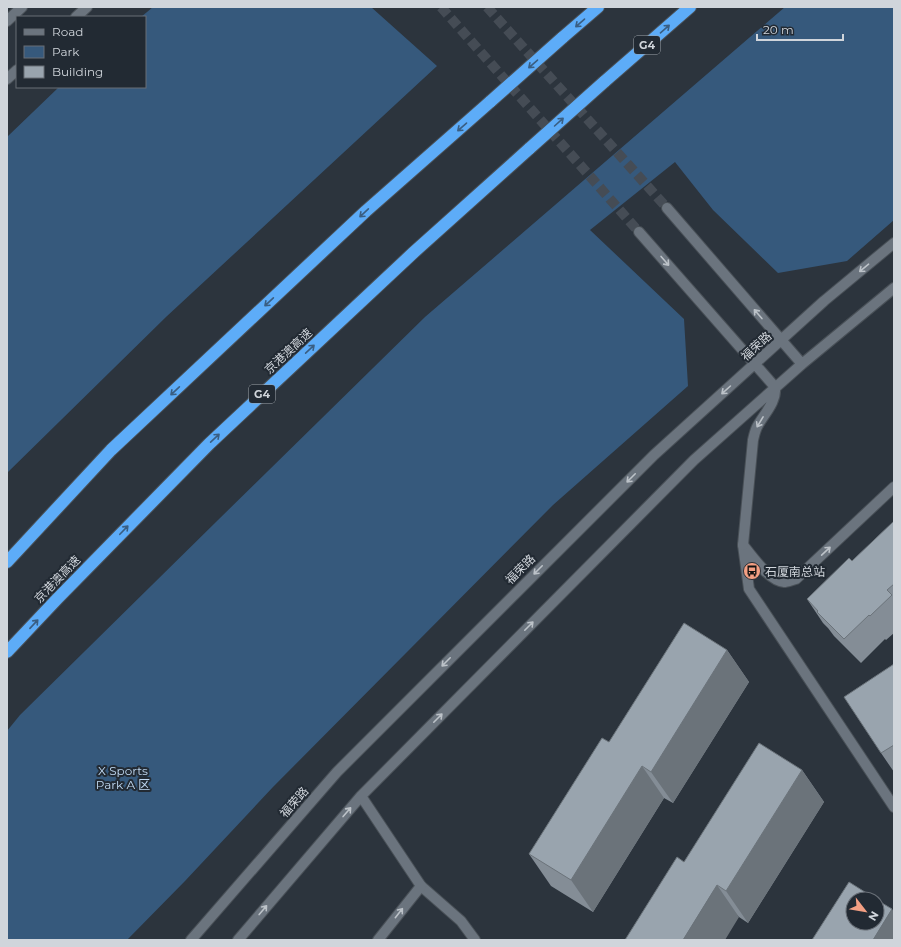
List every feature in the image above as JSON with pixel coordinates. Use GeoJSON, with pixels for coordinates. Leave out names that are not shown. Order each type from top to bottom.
{"type":"FeatureCollection","features":[{"type":"Feature","properties":{"kind":"highway"},"geometry":{"type":"LineString","coordinates":[[7,562],[111,450],[366,211],[598,7]]}},
{"type":"Feature","properties":{"kind":"highway","name":"京港澳高速"},"geometry":{"type":"LineString","coordinates":[[7,652],[62,593],[209,444],[413,253],[690,7]]}},
{"type":"Feature","properties":{"kind":"main road"},"geometry":{"type":"LineString","coordinates":[[7,21],[22,7]]}},
{"type":"Feature","properties":{"kind":"main road"},"geometry":{"type":"LineString","coordinates":[[77,16],[87,7]]}},
{"type":"Feature","properties":{"kind":"main road"},"geometry":{"type":"LineString","coordinates":[[7,79],[16,71]]}},
{"type":"Feature","properties":{"kind":"main road"},"geometry":{"type":"LineString","coordinates":[[667,208],[802,364]]}},
{"type":"Feature","properties":{"kind":"main road"},"geometry":{"type":"LineString","coordinates":[[639,232],[775,387],[776,391],[770,406],[757,428],[753,440],[743,545],[748,589],[894,806]]}},
{"type":"Feature","properties":{"kind":"main road","name":"福荣路"},"geometry":{"type":"LineString","coordinates":[[191,940],[337,772],[654,455],[824,301],[894,243]]}},
{"type":"Feature","properties":{"kind":"main road"},"geometry":{"type":"LineString","coordinates":[[238,940],[361,796],[694,460],[775,387],[894,288]]}},
{"type":"Feature","properties":{"kind":"main road"},"geometry":{"type":"LineString","coordinates":[[743,545],[766,572],[777,580],[784,582],[796,579],[894,487]]}},
{"type":"Feature","properties":{"kind":"main road"},"geometry":{"type":"LineString","coordinates":[[361,796],[420,886],[461,921],[475,940]]}},
{"type":"Feature","properties":{"kind":"main road"},"geometry":{"type":"LineString","coordinates":[[378,940],[420,886]]}},
{"type":"Feature","properties":{"kind":"green space"},"geometry":{"type":"Polygon","coordinates":[[[153,7],[371,7],[437,66],[166,317],[7,473],[7,137],[58,88],[146,88],[146,16],[142,16],[153,7]]]}},
{"type":"Feature","properties":{"kind":"green space","name":"X Sports Park A 区"},"geometry":{"type":"Polygon","coordinates":[[[785,7],[894,7],[894,220],[847,261],[778,273],[713,210],[675,162],[590,230],[684,319],[688,386],[553,505],[273,787],[185,881],[127,940],[7,940],[7,731],[20,715],[425,317],[785,7]]]}},
{"type":"Feature","properties":{"kind":"building"},"geometry":{"type":"Polygon","coordinates":[[[894,521],[894,584],[887,590],[892,595],[844,639],[817,612],[818,611],[807,599],[849,558],[852,561],[894,521]]]}},
{"type":"Feature","properties":{"kind":"building"},"geometry":{"type":"Polygon","coordinates":[[[684,623],[727,650],[651,772],[642,766],[571,880],[529,854],[602,738],[609,742],[684,623]]]}},
{"type":"Feature","properties":{"kind":"building"},"geometry":{"type":"Polygon","coordinates":[[[894,664],[894,745],[881,753],[844,697],[894,664]]]}},
{"type":"Feature","properties":{"kind":"building"},"geometry":{"type":"Polygon","coordinates":[[[759,743],[802,770],[726,891],[717,885],[683,940],[625,940],[677,857],[684,862],[759,743]]]}},
{"type":"Feature","properties":{"kind":"building"},"geometry":{"type":"Polygon","coordinates":[[[849,882],[863,891],[845,891],[845,931],[879,931],[873,940],[812,940],[849,882]]]}},
{"type":"Feature","properties":{"kind":"building"},"geometry":{"type":"Polygon","coordinates":[[[885,905],[892,909],[885,920],[885,905]]]}},
{"type":"Feature","properties":{"kind":"tunnel"},"geometry":{"type":"LineString","coordinates":[[441,7],[639,232]]}},
{"type":"Feature","properties":{"kind":"tunnel"},"geometry":{"type":"LineString","coordinates":[[487,7],[667,208]]}},
{"type":"Feature","properties":{"kind":"place","name":"石厦南总站"},"geometry":{"type":"Point","coordinates":[752,571]}}]}
